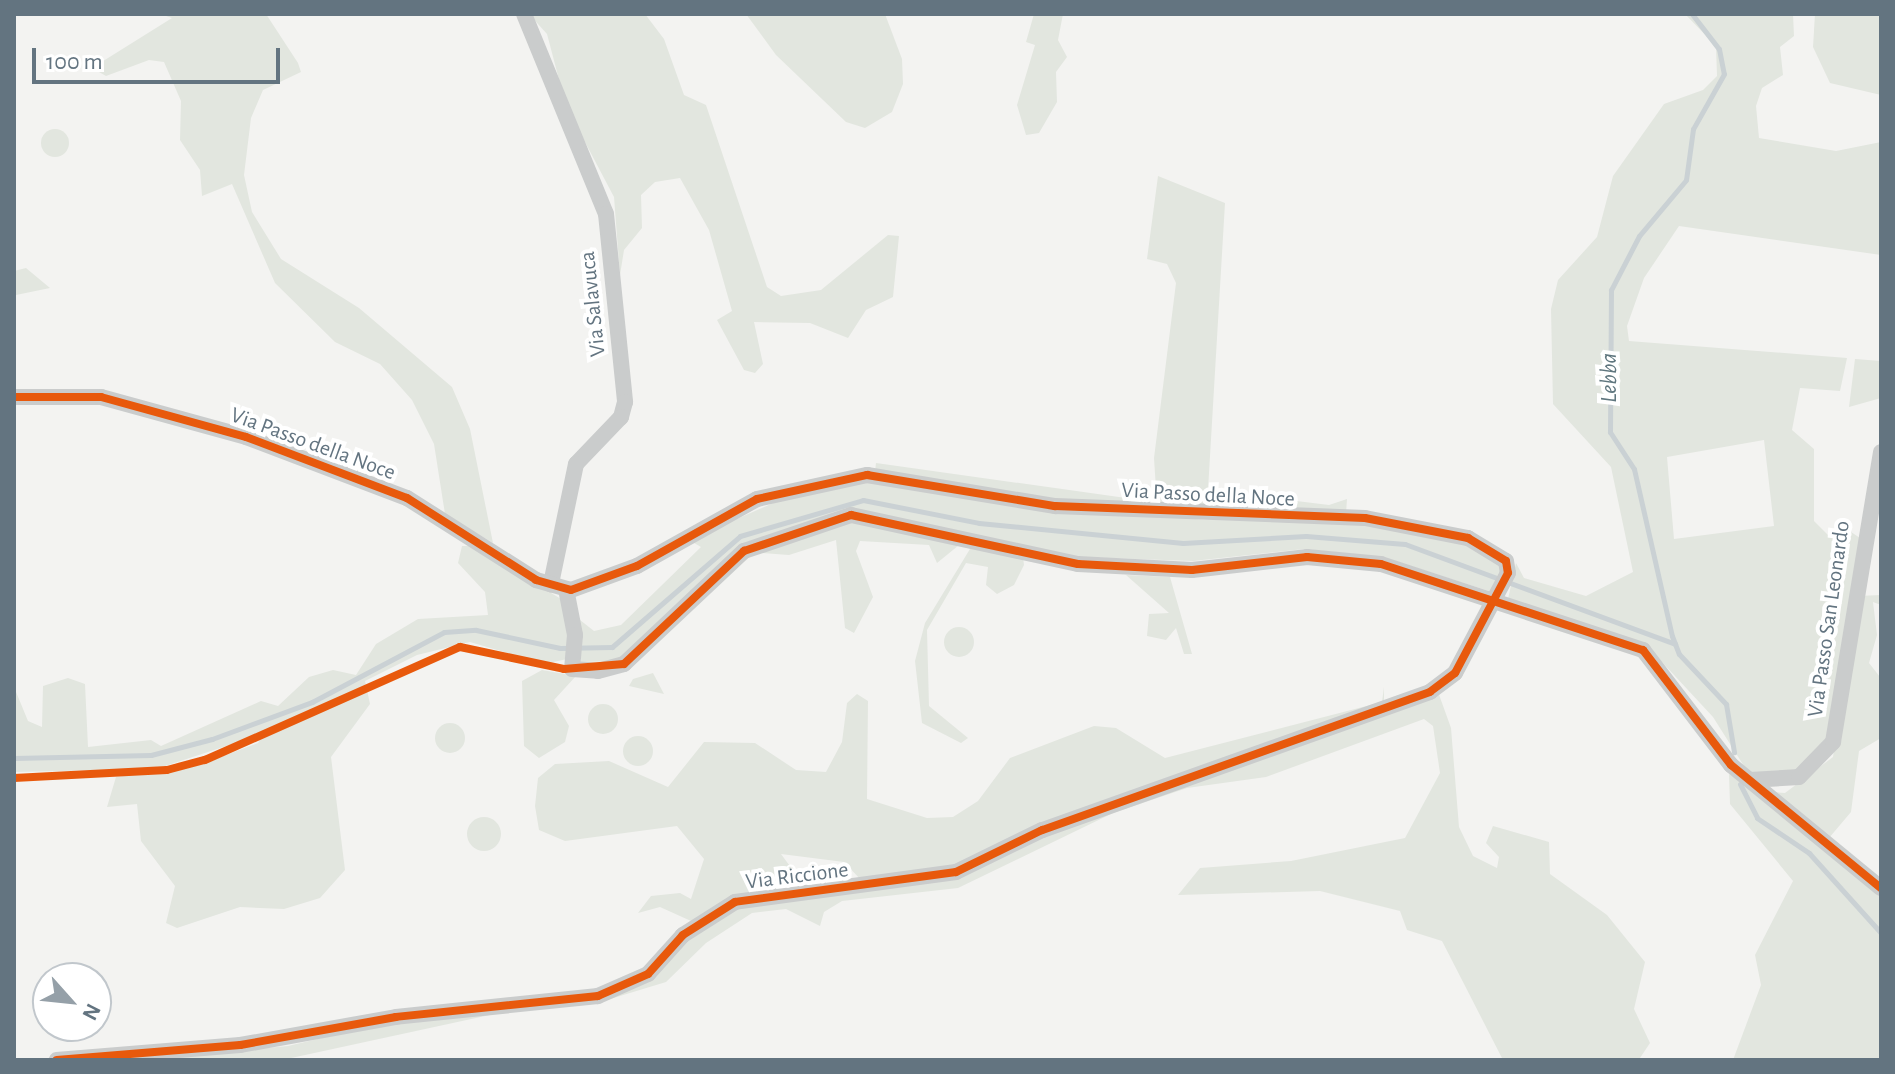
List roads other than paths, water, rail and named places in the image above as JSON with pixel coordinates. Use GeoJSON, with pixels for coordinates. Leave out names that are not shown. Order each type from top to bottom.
{"type":"FeatureCollection","features":[{"type":"Feature","properties":{"kind":"street","name":"Via Salavuca"},"geometry":{"type":"LineString","coordinates":[[524,14],[606,214],[625,402],[621,417],[576,464],[559,586]]}},
{"type":"Feature","properties":{"kind":"street","name":"Via Passo della Noce"},"geometry":{"type":"LineString","coordinates":[[14,397],[101,397],[246,437],[407,498],[559,586],[637,566],[757,499],[867,475],[1055,506],[1365,518],[1468,538],[1506,561],[1501,589]]}},
{"type":"Feature","properties":{"kind":"street","name":"Via Passo San Leonardo"},"geometry":{"type":"LineString","coordinates":[[1750,780],[1799,777],[1833,742],[1881,452]]}},
{"type":"Feature","properties":{"kind":"street"},"geometry":{"type":"LineString","coordinates":[[559,586],[575,635],[573,663],[624,664],[744,551],[851,515],[1078,564],[1192,570],[1307,557],[1381,564],[1501,589],[1643,650],[1750,780],[1881,888]]}},
{"type":"Feature","properties":{"kind":"street","name":"Via Riccione"},"geometry":{"type":"LineString","coordinates":[[57,1060],[240,1045],[396,1017],[598,996],[648,974],[683,935],[735,902],[956,872],[1042,830],[1430,692],[1455,673],[1501,589]]}},
{"type":"Feature","properties":{"kind":"waterway","name":"Lebba"},"geometry":{"type":"LineString","coordinates":[[1692,14],[1719,49],[1724,74],[1693,129],[1686,180],[1639,236],[1611,290],[1610,432],[1634,469],[1672,636],[1679,654],[1726,704],[1734,752]]}},
{"type":"Feature","properties":{"kind":"waterway"},"geometry":{"type":"LineString","coordinates":[[14,758],[151,755],[212,739],[312,702],[444,632],[476,630],[560,648],[612,647],[740,536],[863,500],[979,523],[1183,543],[1306,536],[1405,544],[1675,644]]}},
{"type":"Feature","properties":{"kind":"waterway","name":"Lebba"},"geometry":{"type":"LineString","coordinates":[[1740,784],[1757,818],[1809,853],[1881,933]]}}]}
